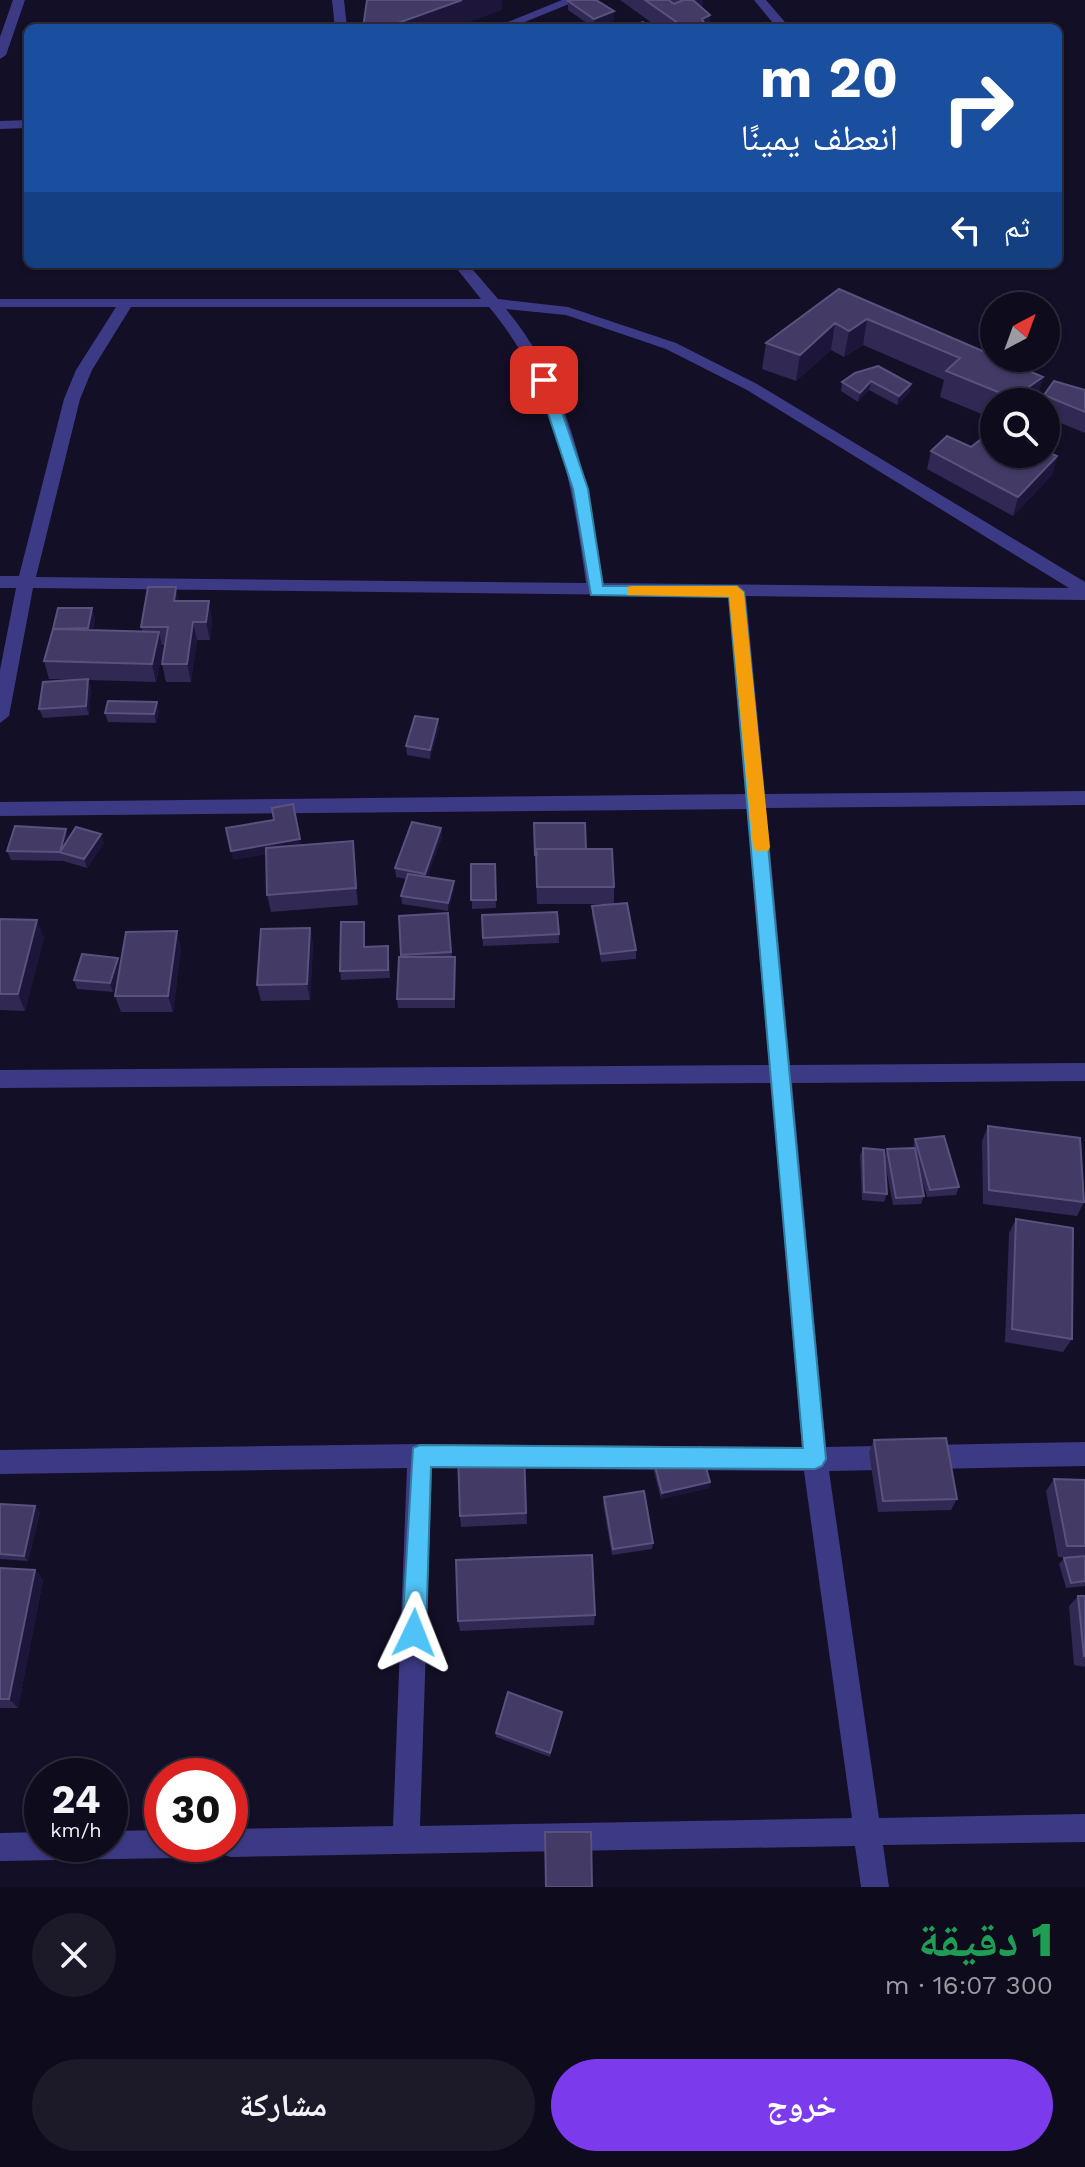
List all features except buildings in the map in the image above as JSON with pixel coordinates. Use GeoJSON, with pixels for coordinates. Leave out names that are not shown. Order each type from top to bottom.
{"type":"FeatureCollection","features":[{"type":"Feature","properties":{"kind":"street"},"geometry":{"type":"LineString","coordinates":[[338,0],[341,24]]}},
{"type":"Feature","properties":{"kind":"street"},"geometry":{"type":"LineString","coordinates":[[510,24],[573,0]]}},
{"type":"Feature","properties":{"kind":"street"},"geometry":{"type":"LineString","coordinates":[[760,0],[781,24]]}},
{"type":"Feature","properties":{"kind":"street"},"geometry":{"type":"LineString","coordinates":[[0,4],[18,2],[0,55]]}},
{"type":"Feature","properties":{"kind":"street"},"geometry":{"type":"LineString","coordinates":[[0,125],[24,124]]}},
{"type":"Feature","properties":{"kind":"street"},"geometry":{"type":"LineString","coordinates":[[463,268],[525,344],[560,419],[581,489],[596,591]]}},
{"type":"Feature","properties":{"kind":"street"},"geometry":{"type":"LineString","coordinates":[[0,716],[26,582],[72,399],[84,370],[127,302]]}},
{"type":"Feature","properties":{"kind":"street"},"geometry":{"type":"LineString","coordinates":[[0,303],[491,303],[568,311],[671,346],[752,387],[1085,592]]}},
{"type":"Feature","properties":{"kind":"street"},"geometry":{"type":"LineString","coordinates":[[0,582],[596,591],[1085,592]]}},
{"type":"Feature","properties":{"kind":"street"},"geometry":{"type":"LineString","coordinates":[[737,592],[815,1459],[875,1887]]}},
{"type":"Feature","properties":{"kind":"street"},"geometry":{"type":"LineString","coordinates":[[0,809],[1085,798]]}},
{"type":"Feature","properties":{"kind":"street"},"geometry":{"type":"LineString","coordinates":[[0,1079],[1085,1072]]}},
{"type":"Feature","properties":{"kind":"street"},"geometry":{"type":"LineString","coordinates":[[0,1462],[420,1456],[815,1459],[1085,1454]]}},
{"type":"Feature","properties":{"kind":"street"},"geometry":{"type":"LineString","coordinates":[[406,1839],[420,1456]]}},
{"type":"Feature","properties":{"kind":"street"},"geometry":{"type":"LineString","coordinates":[[248,1843],[1085,1828]]}},
{"type":"Feature","properties":{"kind":"street"},"geometry":{"type":"LineString","coordinates":[[0,1847],[144,1845]]}},
{"type":"Feature","properties":{"kind":"slow traffic"},"geometry":{"type":"LineString","coordinates":[[633,591],[737,592],[761,847]]}},
{"type":"Feature","properties":{"kind":"route"},"geometry":{"type":"LineString","coordinates":[[414,1633],[420,1456],[815,1459],[737,592],[596,591],[581,489],[560,419],[544,380]]}}]}
